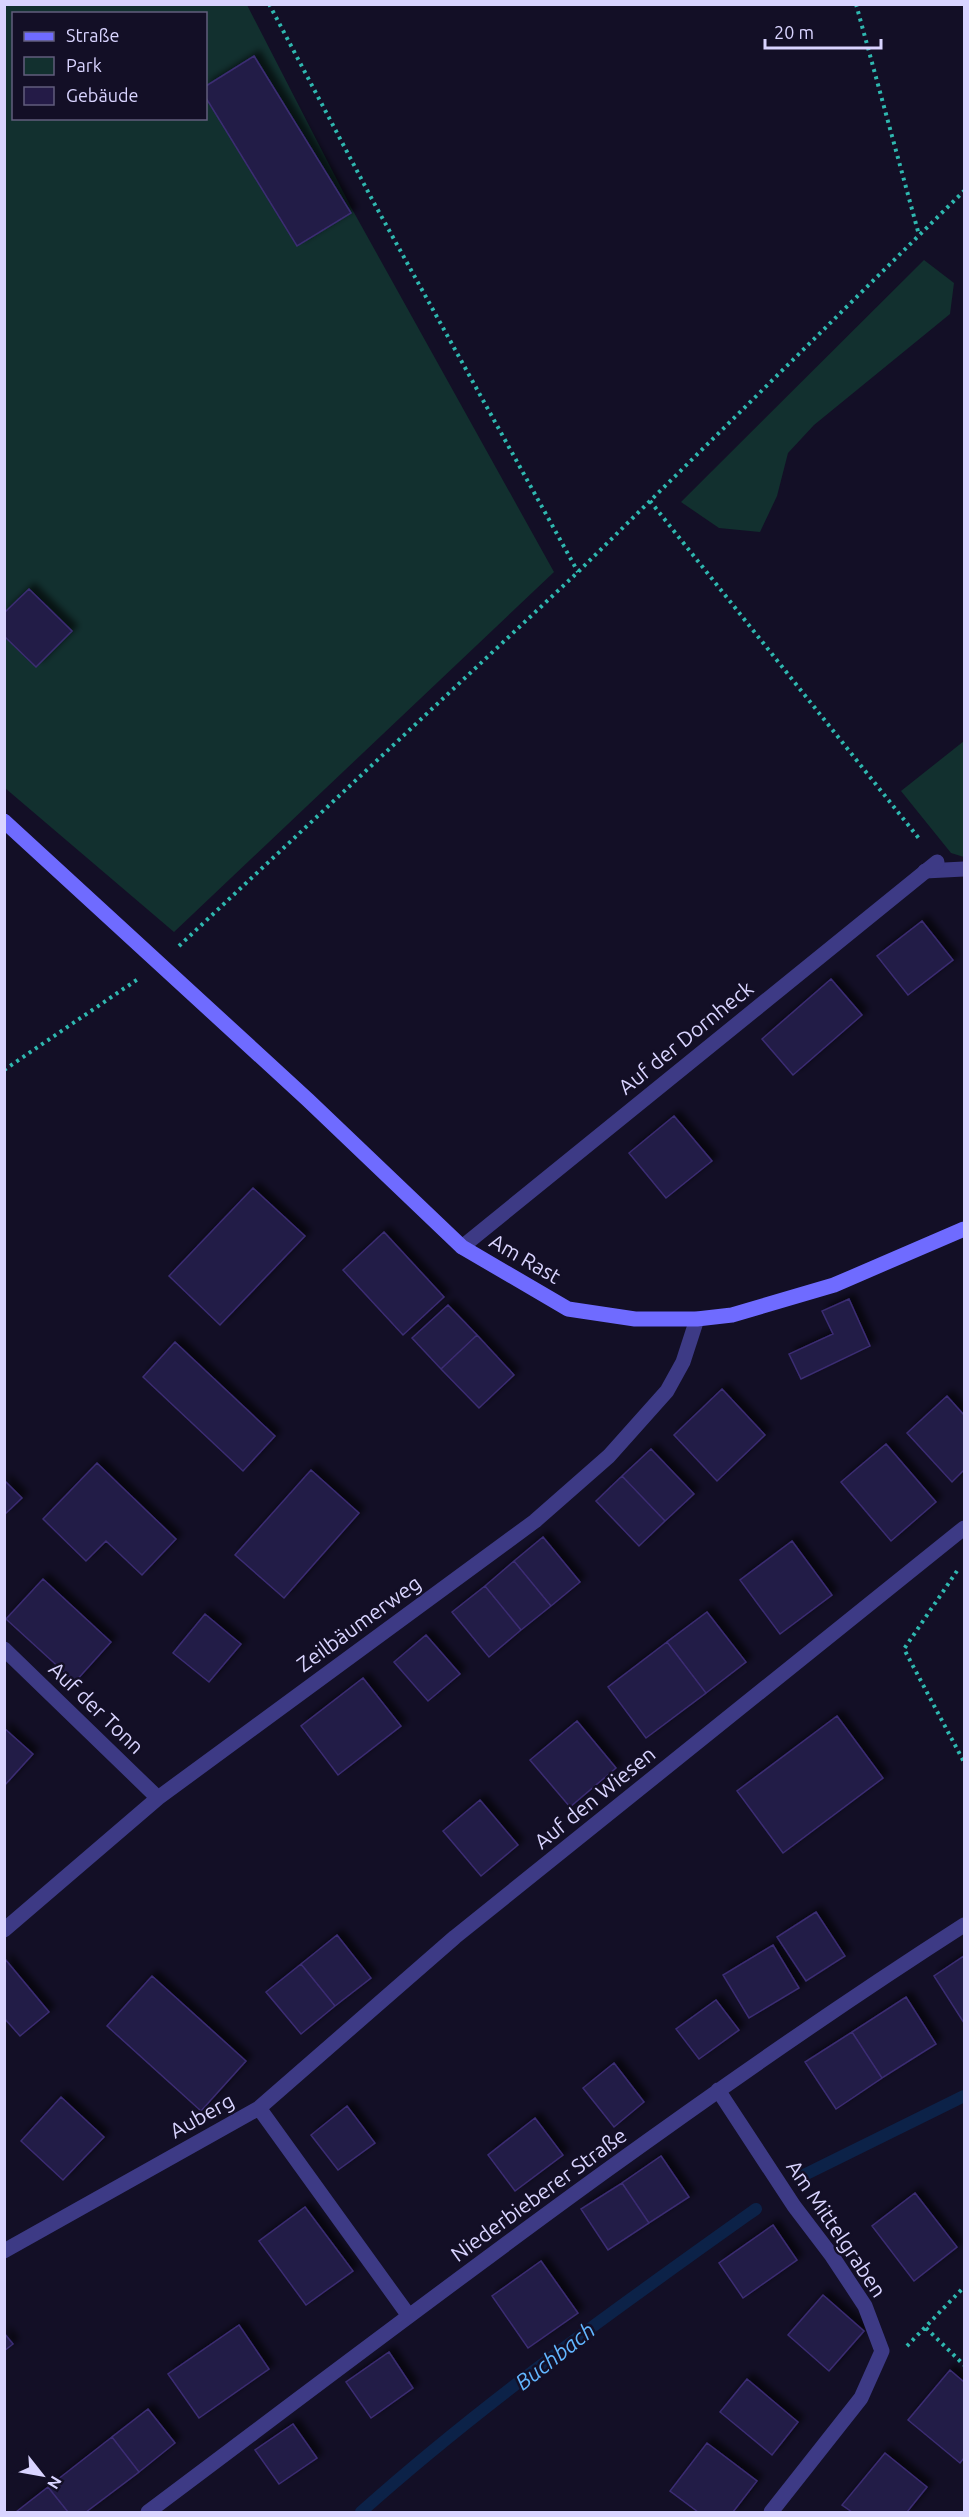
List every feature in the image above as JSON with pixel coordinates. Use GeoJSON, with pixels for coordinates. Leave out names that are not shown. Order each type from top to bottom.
{"type":"FeatureCollection","features":[{"type":"Feature","properties":{"kind":"street","name":"Am Rast"},"geometry":{"type":"LineString","coordinates":[[4,821],[343,1132],[462,1247],[568,1309],[635,1318],[697,1319],[732,1314],[834,1285],[964,1230]]}},
{"type":"Feature","properties":{"kind":"street"},"geometry":{"type":"LineString","coordinates":[[931,866],[964,869]]}},
{"type":"Feature","properties":{"kind":"street","name":"Auf der Dornheck"},"geometry":{"type":"LineString","coordinates":[[462,1247],[931,866]]}},
{"type":"Feature","properties":{"kind":"street","name":"Zeilbäumerweg"},"geometry":{"type":"LineString","coordinates":[[4,1930],[158,1798],[535,1521],[609,1456],[667,1390],[683,1362],[697,1319]]}},
{"type":"Feature","properties":{"kind":"street","name":"Auf den Wiesen"},"geometry":{"type":"LineString","coordinates":[[259,2108],[455,1937],[964,1528]]}},
{"type":"Feature","properties":{"kind":"street","name":"Auf der Tonn"},"geometry":{"type":"LineString","coordinates":[[4,1649],[158,1798]]}},
{"type":"Feature","properties":{"kind":"street","name":"Niederbieberer Straße"},"geometry":{"type":"LineString","coordinates":[[148,2512],[409,2316],[718,2090],[844,2002],[964,1925]]}},
{"type":"Feature","properties":{"kind":"street","name":"Am Mittelgraben"},"geometry":{"type":"LineString","coordinates":[[718,2090],[794,2206],[832,2256],[865,2306],[882,2351]]}},
{"type":"Feature","properties":{"kind":"street","name":"Auberg"},"geometry":{"type":"LineString","coordinates":[[4,2251],[259,2108],[409,2316]]}},
{"type":"Feature","properties":{"kind":"street"},"geometry":{"type":"LineString","coordinates":[[771,2512],[861,2398],[882,2351]]}},
{"type":"Feature","properties":{"kind":"path"},"geometry":{"type":"LineString","coordinates":[[269,4],[374,203],[579,572]]}},
{"type":"Feature","properties":{"kind":"path"},"geometry":{"type":"LineString","coordinates":[[856,4],[919,236]]}},
{"type":"Feature","properties":{"kind":"path"},"geometry":{"type":"LineString","coordinates":[[4,1070],[160,963],[579,572],[964,191]]}},
{"type":"Feature","properties":{"kind":"path"},"geometry":{"type":"LineString","coordinates":[[650,501],[931,866]]}},
{"type":"Feature","properties":{"kind":"path"},"geometry":{"type":"LineString","coordinates":[[958,1570],[904,1649],[964,1762]]}},
{"type":"Feature","properties":{"kind":"path"},"geometry":{"type":"LineString","coordinates":[[882,2351],[900,2352],[964,2287]]}},
{"type":"Feature","properties":{"kind":"path"},"geometry":{"type":"LineString","coordinates":[[926,2328],[964,2365]]}},
{"type":"Feature","properties":{"kind":"green space"},"geometry":{"type":"Polygon","coordinates":[[[5,5],[247,5],[352,209],[554,572],[174,932],[5,788],[5,5]]]}},
{"type":"Feature","properties":{"kind":"green space"},"geometry":{"type":"Polygon","coordinates":[[[924,260],[954,283],[950,314],[814,425],[788,453],[777,496],[760,532],[719,528],[681,502],[924,260]]]}},
{"type":"Feature","properties":{"kind":"green space"},"geometry":{"type":"Polygon","coordinates":[[[964,741],[964,857],[951,853],[901,791],[964,741]]]}},
{"type":"Feature","properties":{"kind":"building"},"geometry":{"type":"Polygon","coordinates":[[[254,56],[351,213],[297,246],[207,100],[207,85],[254,56]]]}},
{"type":"Feature","properties":{"kind":"building"},"geometry":{"type":"Polygon","coordinates":[[[29,589],[72,631],[36,667],[4,636],[4,613],[29,589]]]}},
{"type":"Feature","properties":{"kind":"building"},"geometry":{"type":"Polygon","coordinates":[[[922,921],[953,960],[908,995],[877,956],[922,921]]]}},
{"type":"Feature","properties":{"kind":"building"},"geometry":{"type":"Polygon","coordinates":[[[831,979],[862,1015],[793,1075],[762,1039],[831,979]]]}},
{"type":"Feature","properties":{"kind":"building"},"geometry":{"type":"Polygon","coordinates":[[[674,1116],[712,1161],[666,1198],[629,1153],[674,1116]]]}},
{"type":"Feature","properties":{"kind":"building"},"geometry":{"type":"Polygon","coordinates":[[[253,1188],[305,1236],[220,1325],[169,1276],[253,1188]]]}},
{"type":"Feature","properties":{"kind":"building"},"geometry":{"type":"Polygon","coordinates":[[[384,1232],[444,1297],[403,1335],[343,1270],[384,1232]]]}},
{"type":"Feature","properties":{"kind":"building"},"geometry":{"type":"Polygon","coordinates":[[[849,1299],[870,1346],[801,1379],[789,1354],[833,1334],[822,1311],[849,1299]]]}},
{"type":"Feature","properties":{"kind":"building"},"geometry":{"type":"Polygon","coordinates":[[[448,1305],[477,1335],[441,1369],[412,1338],[448,1305]]]}},
{"type":"Feature","properties":{"kind":"building"},"geometry":{"type":"Polygon","coordinates":[[[477,1335],[514,1375],[479,1408],[441,1369],[477,1335]]]}},
{"type":"Feature","properties":{"kind":"building"},"geometry":{"type":"Polygon","coordinates":[[[175,1342],[275,1436],[243,1471],[143,1377],[175,1342]]]}},
{"type":"Feature","properties":{"kind":"building"},"geometry":{"type":"Polygon","coordinates":[[[722,1389],[765,1435],[717,1481],[674,1435],[722,1389]]]}},
{"type":"Feature","properties":{"kind":"building"},"geometry":{"type":"Polygon","coordinates":[[[947,1396],[964,1415],[964,1470],[952,1482],[907,1433],[947,1396]]]}},
{"type":"Feature","properties":{"kind":"building"},"geometry":{"type":"Polygon","coordinates":[[[886,1444],[936,1502],[891,1541],[841,1482],[886,1444]]]}},
{"type":"Feature","properties":{"kind":"building"},"geometry":{"type":"Polygon","coordinates":[[[651,1449],[694,1494],[665,1521],[622,1476],[651,1449]]]}},
{"type":"Feature","properties":{"kind":"building"},"geometry":{"type":"Polygon","coordinates":[[[97,1463],[176,1539],[142,1575],[106,1541],[86,1561],[43,1519],[97,1463]]]}},
{"type":"Feature","properties":{"kind":"building"},"geometry":{"type":"Polygon","coordinates":[[[311,1470],[359,1513],[284,1598],[235,1555],[311,1470]]]}},
{"type":"Feature","properties":{"kind":"building"},"geometry":{"type":"Polygon","coordinates":[[[622,1476],[665,1521],[639,1546],[596,1501],[622,1476]]]}},
{"type":"Feature","properties":{"kind":"building"},"geometry":{"type":"Polygon","coordinates":[[[4,1480],[22,1498],[4,1515],[4,1480]]]}},
{"type":"Feature","properties":{"kind":"building"},"geometry":{"type":"Polygon","coordinates":[[[543,1537],[580,1582],[551,1606],[514,1561],[543,1537]]]}},
{"type":"Feature","properties":{"kind":"building"},"geometry":{"type":"Polygon","coordinates":[[[792,1541],[832,1595],[780,1634],[740,1580],[792,1541]]]}},
{"type":"Feature","properties":{"kind":"building"},"geometry":{"type":"Polygon","coordinates":[[[514,1561],[551,1606],[521,1630],[485,1586],[514,1561]]]}},
{"type":"Feature","properties":{"kind":"building"},"geometry":{"type":"Polygon","coordinates":[[[43,1579],[111,1642],[75,1682],[6,1619],[43,1579]]]}},
{"type":"Feature","properties":{"kind":"building"},"geometry":{"type":"Polygon","coordinates":[[[485,1586],[521,1630],[489,1657],[452,1612],[485,1586]]]}},
{"type":"Feature","properties":{"kind":"building"},"geometry":{"type":"Polygon","coordinates":[[[707,1612],[746,1662],[706,1693],[667,1642],[707,1612]]]}},
{"type":"Feature","properties":{"kind":"building"},"geometry":{"type":"Polygon","coordinates":[[[205,1614],[241,1644],[209,1682],[173,1653],[205,1614]]]}},
{"type":"Feature","properties":{"kind":"building"},"geometry":{"type":"Polygon","coordinates":[[[426,1635],[460,1674],[428,1701],[394,1662],[426,1635]]]}},
{"type":"Feature","properties":{"kind":"building"},"geometry":{"type":"Polygon","coordinates":[[[667,1642],[706,1693],[646,1738],[608,1687],[667,1642]]]}},
{"type":"Feature","properties":{"kind":"building"},"geometry":{"type":"Polygon","coordinates":[[[363,1678],[401,1726],[338,1775],[301,1726],[363,1678]]]}},
{"type":"Feature","properties":{"kind":"building"},"geometry":{"type":"Polygon","coordinates":[[[837,1716],[883,1778],[783,1853],[737,1791],[837,1716]]]}},
{"type":"Feature","properties":{"kind":"building"},"geometry":{"type":"Polygon","coordinates":[[[577,1721],[616,1768],[570,1807],[530,1760],[577,1721]]]}},
{"type":"Feature","properties":{"kind":"building"},"geometry":{"type":"Polygon","coordinates":[[[4,1728],[33,1754],[4,1786],[4,1728]]]}},
{"type":"Feature","properties":{"kind":"building"},"geometry":{"type":"Polygon","coordinates":[[[480,1800],[518,1845],[481,1876],[443,1831],[480,1800]]]}},
{"type":"Feature","properties":{"kind":"building"},"geometry":{"type":"Polygon","coordinates":[[[816,1912],[845,1956],[806,1981],[777,1937],[816,1912]]]}},
{"type":"Feature","properties":{"kind":"building"},"geometry":{"type":"Polygon","coordinates":[[[337,1935],[371,1978],[335,2006],[301,1964],[337,1935]]]}},
{"type":"Feature","properties":{"kind":"building"},"geometry":{"type":"Polygon","coordinates":[[[773,1945],[799,1988],[749,2018],[723,1975],[773,1945]]]}},
{"type":"Feature","properties":{"kind":"building"},"geometry":{"type":"Polygon","coordinates":[[[964,1956],[964,2023],[934,1976],[964,1956]]]}},
{"type":"Feature","properties":{"kind":"building"},"geometry":{"type":"Polygon","coordinates":[[[5,1959],[49,2012],[20,2036],[4,2018],[5,1959]]]}},
{"type":"Feature","properties":{"kind":"building"},"geometry":{"type":"Polygon","coordinates":[[[301,1964],[335,2006],[301,2034],[266,1992],[301,1964]]]}},
{"type":"Feature","properties":{"kind":"building"},"geometry":{"type":"Polygon","coordinates":[[[152,1976],[246,2061],[201,2111],[107,2026],[152,1976]]]}},
{"type":"Feature","properties":{"kind":"building"},"geometry":{"type":"Polygon","coordinates":[[[906,1997],[936,2044],[882,2078],[852,2032],[906,1997]]]}},
{"type":"Feature","properties":{"kind":"building"},"geometry":{"type":"Polygon","coordinates":[[[716,2000],[739,2030],[699,2059],[676,2029],[716,2000]]]}},
{"type":"Feature","properties":{"kind":"building"},"geometry":{"type":"Polygon","coordinates":[[[852,2032],[882,2078],[836,2109],[805,2062],[852,2032]]]}},
{"type":"Feature","properties":{"kind":"building"},"geometry":{"type":"Polygon","coordinates":[[[614,2063],[644,2102],[614,2127],[583,2088],[614,2063]]]}},
{"type":"Feature","properties":{"kind":"building"},"geometry":{"type":"Polygon","coordinates":[[[61,2097],[104,2137],[63,2180],[21,2141],[61,2097]]]}},
{"type":"Feature","properties":{"kind":"building"},"geometry":{"type":"Polygon","coordinates":[[[347,2106],[375,2143],[338,2170],[311,2135],[347,2106]]]}},
{"type":"Feature","properties":{"kind":"building"},"geometry":{"type":"Polygon","coordinates":[[[535,2118],[563,2155],[515,2191],[488,2155],[535,2118]]]}},
{"type":"Feature","properties":{"kind":"building"},"geometry":{"type":"Polygon","coordinates":[[[661,2156],[689,2197],[649,2223],[622,2183],[661,2156]]]}},
{"type":"Feature","properties":{"kind":"building"},"geometry":{"type":"Polygon","coordinates":[[[622,2183],[649,2223],[608,2250],[581,2209],[622,2183]]]}},
{"type":"Feature","properties":{"kind":"building"},"geometry":{"type":"Polygon","coordinates":[[[915,2193],[957,2247],[914,2281],[872,2226],[915,2193]]]}},
{"type":"Feature","properties":{"kind":"building"},"geometry":{"type":"Polygon","coordinates":[[[305,2207],[353,2271],[306,2305],[259,2241],[305,2207]]]}},
{"type":"Feature","properties":{"kind":"building"},"geometry":{"type":"Polygon","coordinates":[[[773,2225],[797,2260],[743,2298],[719,2263],[773,2225]]]}},
{"type":"Feature","properties":{"kind":"building"},"geometry":{"type":"Polygon","coordinates":[[[541,2261],[578,2313],[528,2348],[492,2296],[541,2261]]]}},
{"type":"Feature","properties":{"kind":"building"},"geometry":{"type":"Polygon","coordinates":[[[823,2295],[864,2331],[829,2371],[788,2335],[823,2295]]]}},
{"type":"Feature","properties":{"kind":"building"},"geometry":{"type":"Polygon","coordinates":[[[239,2325],[269,2369],[199,2418],[168,2374],[239,2325]]]}},
{"type":"Feature","properties":{"kind":"building"},"geometry":{"type":"Polygon","coordinates":[[[4,2333],[13,2344],[4,2351],[4,2333]]]}},
{"type":"Feature","properties":{"kind":"building"},"geometry":{"type":"Polygon","coordinates":[[[389,2352],[413,2388],[371,2418],[346,2382],[389,2352]]]}},
{"type":"Feature","properties":{"kind":"building"},"geometry":{"type":"Polygon","coordinates":[[[950,2370],[964,2382],[964,2458],[960,2463],[908,2420],[950,2370]]]}},
{"type":"Feature","properties":{"kind":"building"},"geometry":{"type":"Polygon","coordinates":[[[747,2379],[798,2422],[772,2455],[720,2412],[747,2379]]]}},
{"type":"Feature","properties":{"kind":"building"},"geometry":{"type":"Polygon","coordinates":[[[148,2409],[175,2443],[139,2472],[112,2437],[148,2409]]]}},
{"type":"Feature","properties":{"kind":"building"},"geometry":{"type":"Polygon","coordinates":[[[293,2424],[317,2458],[279,2484],[255,2450],[293,2424]]]}},
{"type":"Feature","properties":{"kind":"building"},"geometry":{"type":"Polygon","coordinates":[[[112,2437],[139,2472],[86,2512],[68,2512],[48,2487],[112,2437]]]}},
{"type":"Feature","properties":{"kind":"building"},"geometry":{"type":"Polygon","coordinates":[[[707,2443],[757,2481],[733,2512],[698,2512],[670,2491],[707,2443]]]}},
{"type":"Feature","properties":{"kind":"building"},"geometry":{"type":"Polygon","coordinates":[[[885,2453],[927,2487],[907,2512],[852,2512],[842,2505],[885,2453]]]}},
{"type":"Feature","properties":{"kind":"building"},"geometry":{"type":"Polygon","coordinates":[[[48,2487],[68,2512],[16,2512],[48,2487]]]}},
{"type":"Feature","properties":{"kind":"waterway","name":"Buchbach"},"geometry":{"type":"LineString","coordinates":[[798,2178],[964,2096]]}},
{"type":"Feature","properties":{"kind":"waterway","name":"Buchbach"},"geometry":{"type":"LineString","coordinates":[[361,2512],[504,2393],[756,2209]]}}]}
